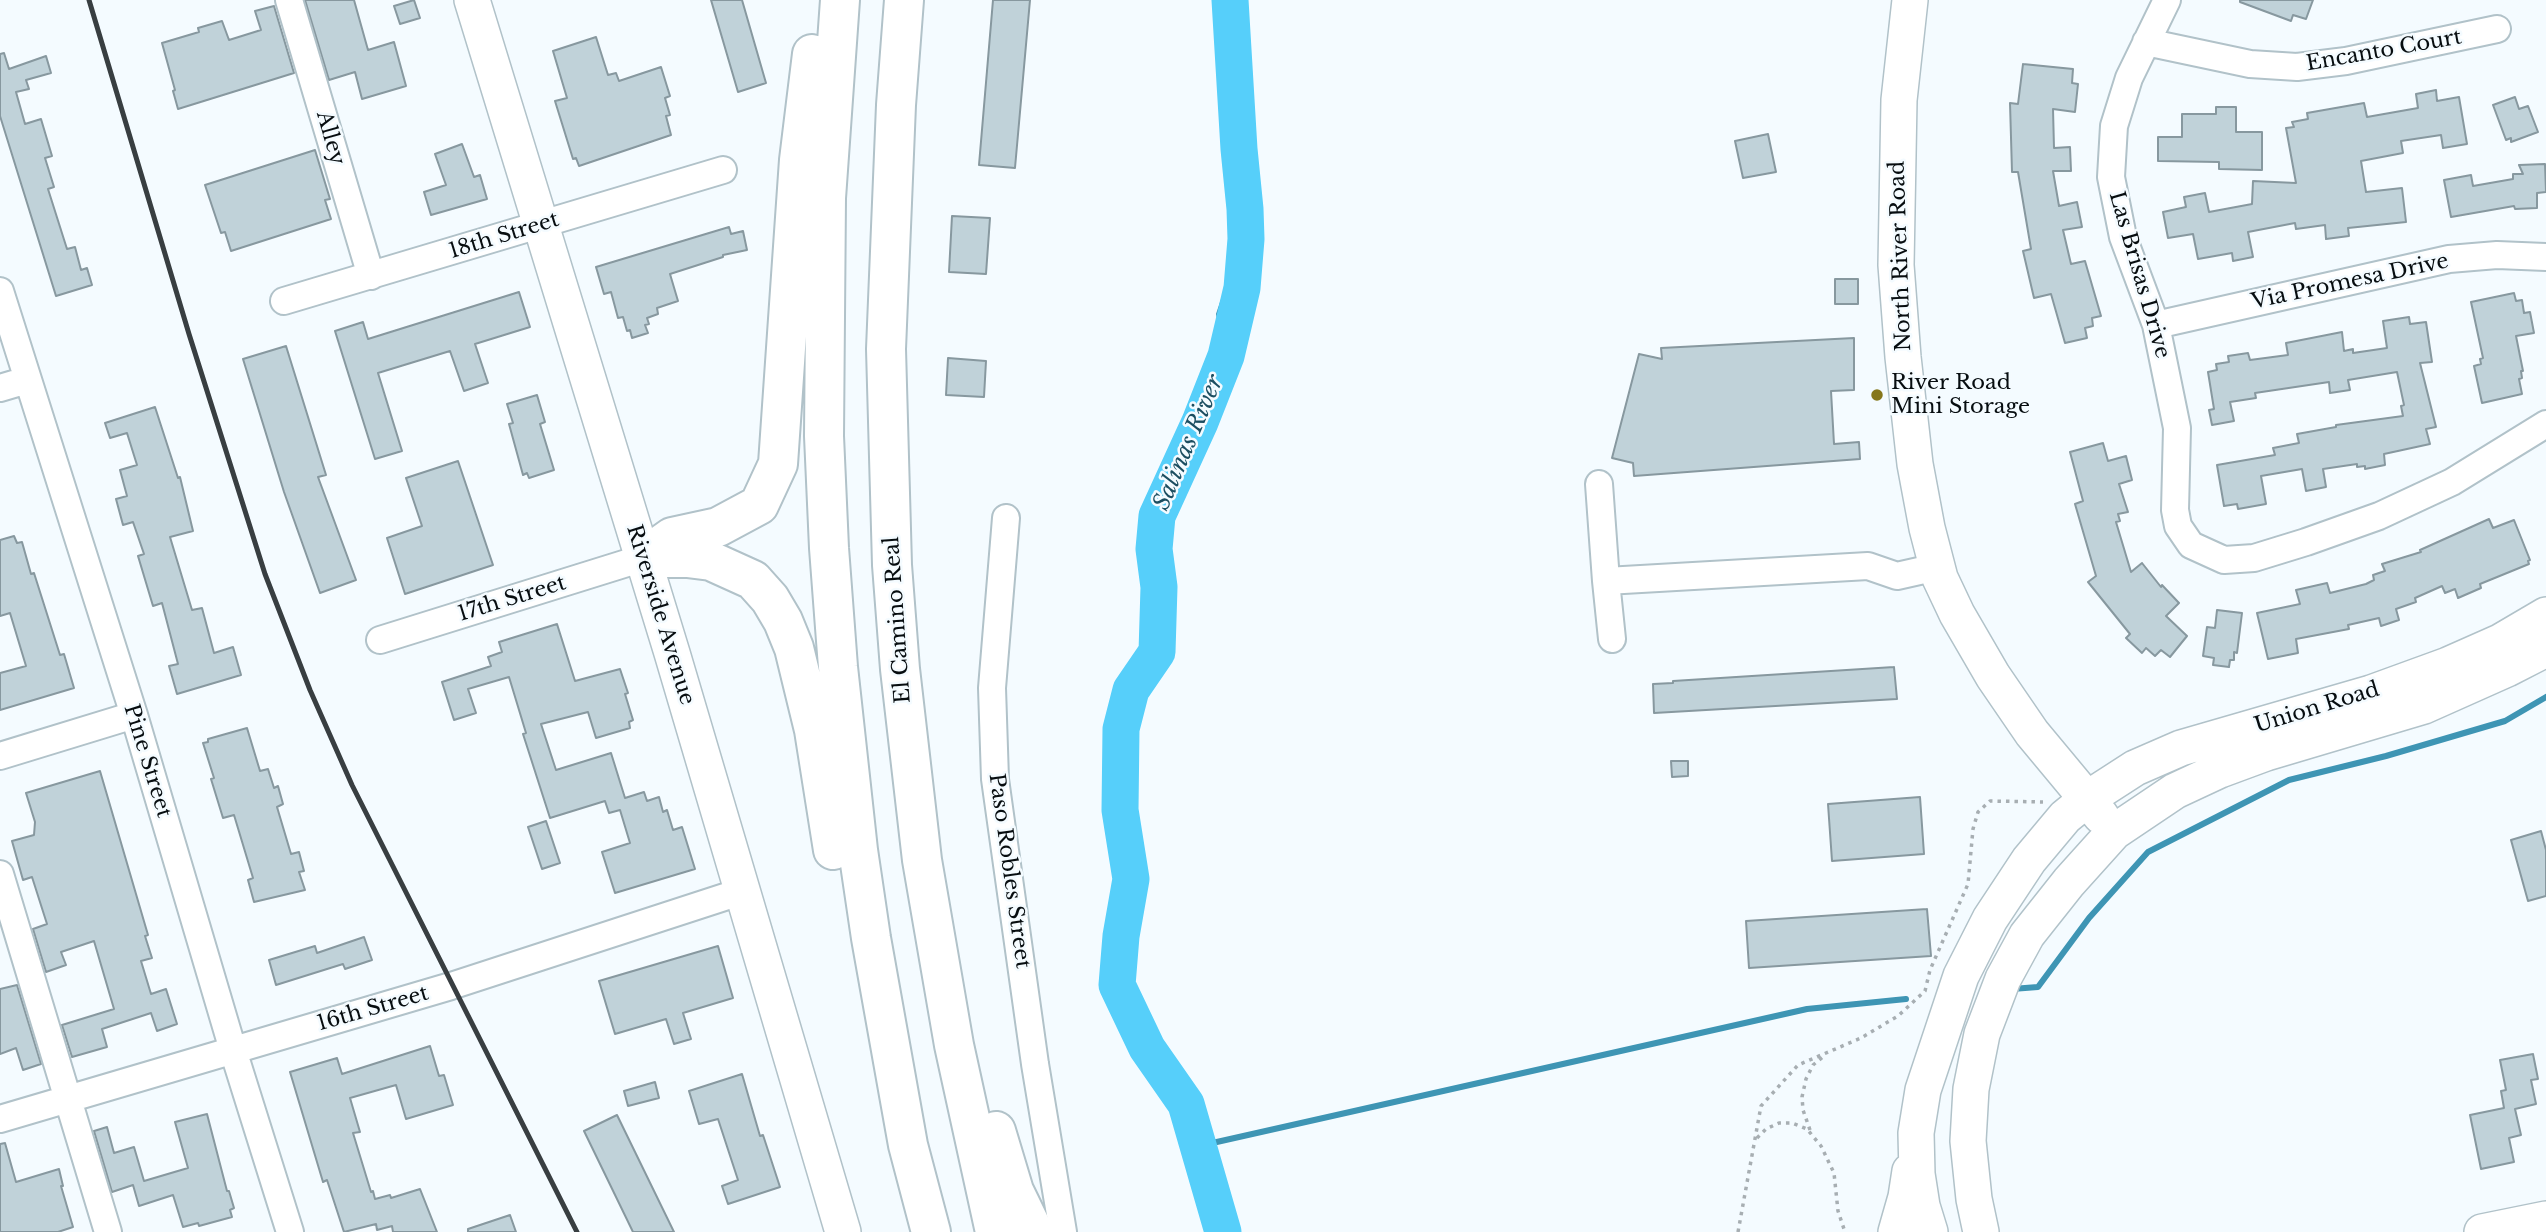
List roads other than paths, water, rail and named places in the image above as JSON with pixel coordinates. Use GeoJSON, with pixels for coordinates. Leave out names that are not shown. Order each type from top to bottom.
{"type":"FeatureCollection","features":[{"type":"Feature","properties":{"kind":"highway"},"geometry":{"type":"LineString","coordinates":[[643,558],[672,537],[718,527],[759,505],[778,464],[799,160],[819,0]]}},
{"type":"Feature","properties":{"kind":"highway"},"geometry":{"type":"LineString","coordinates":[[840,0],[826,198],[824,436],[829,548],[838,667],[858,850],[871,938],[908,1145],[931,1232]]}},
{"type":"Feature","properties":{"kind":"highway","name":"El Camino Real"},"geometry":{"type":"LineString","coordinates":[[904,0],[895,105],[886,349],[892,565],[900,669],[922,860],[954,1045],[996,1232]]}},
{"type":"Feature","properties":{"kind":"highway"},"geometry":{"type":"LineString","coordinates":[[643,558],[687,558],[711,561],[731,568],[753,580],[770,599],[783,621],[794,648],[814,730],[843,919],[872,1057],[889,1112],[908,1145]]}},
{"type":"Feature","properties":{"kind":"highway"},"geometry":{"type":"LineString","coordinates":[[922,860],[952,935],[978,1060],[1014,1191],[1056,1229]]}},
{"type":"Feature","properties":{"kind":"main road","name":"Riverside Avenue"},"geometry":{"type":"LineString","coordinates":[[472,0],[643,558],[844,1232]]}},
{"type":"Feature","properties":{"kind":"main road","name":"North River Road"},"geometry":{"type":"LineString","coordinates":[[1910,0],[1899,100],[1896,265],[1915,464],[1937,567],[1957,614],[1993,677],[2032,733],[2114,832]]}},
{"type":"Feature","properties":{"kind":"main road","name":"Union Road"},"geometry":{"type":"LineString","coordinates":[[2087,799],[2135,768],[2180,748],[2371,693],[2448,665],[2500,642],[2546,615]]}},
{"type":"Feature","properties":{"kind":"main road","name":"Union Road"},"geometry":{"type":"LineString","coordinates":[[2114,832],[2175,791],[2220,770],[2266,753],[2424,706],[2507,670],[2546,649]]}},
{"type":"Feature","properties":{"kind":"main road"},"geometry":{"type":"LineString","coordinates":[[1896,1232],[1906,1197],[1923,1090],[1961,976],[1990,919],[2029,860],[2065,817],[2087,799]]}},
{"type":"Feature","properties":{"kind":"main road"},"geometry":{"type":"LineString","coordinates":[[1980,1232],[1968,1141],[1971,1089],[1982,1034],[2003,979],[2027,936],[2069,882],[2114,832]]}},
{"type":"Feature","properties":{"kind":"main road"},"geometry":{"type":"LineString","coordinates":[[1916,1133],[1917,1174],[1922,1206],[1930,1232]]}},
{"type":"Feature","properties":{"kind":"main road"},"geometry":{"type":"LineString","coordinates":[[2482,1232],[2546,1219]]}},
{"type":"Feature","properties":{"kind":"street","name":"Alley"},"geometry":{"type":"LineString","coordinates":[[289,0],[371,276]]}},
{"type":"Feature","properties":{"kind":"street","name":"Las Brisas Drive"},"geometry":{"type":"LineString","coordinates":[[2167,0],[2129,78],[2114,126],[2111,177],[2123,237],[2157,326],[2177,428],[2175,510],[2178,526],[2190,545],[2224,560],[2254,558],[2379,516],[2452,482],[2546,424]]}},
{"type":"Feature","properties":{"kind":"street","name":"Encanto Court"},"geometry":{"type":"LineString","coordinates":[[2146,42],[2250,64],[2297,67],[2346,61],[2497,29]]}},
{"type":"Feature","properties":{"kind":"street","name":"18th Street"},"geometry":{"type":"LineString","coordinates":[[284,301],[723,170]]}},
{"type":"Feature","properties":{"kind":"street","name":"Via Promesa Drive"},"geometry":{"type":"LineString","coordinates":[[2157,326],[2449,259],[2546,257]]}},
{"type":"Feature","properties":{"kind":"street","name":"Pine Street"},"geometry":{"type":"LineString","coordinates":[[0,291],[134,715],[290,1232]]}},
{"type":"Feature","properties":{"kind":"street"},"geometry":{"type":"LineString","coordinates":[[0,388],[27,380]]}},
{"type":"Feature","properties":{"kind":"street"},"geometry":{"type":"LineString","coordinates":[[1599,484],[1612,639]]}},
{"type":"Feature","properties":{"kind":"street","name":"Paso Robles Street"},"geometry":{"type":"LineString","coordinates":[[1006,519],[992,688],[995,779],[1056,1229]]}},
{"type":"Feature","properties":{"kind":"street","name":"17th Street"},"geometry":{"type":"LineString","coordinates":[[380,640],[643,558]]}},
{"type":"Feature","properties":{"kind":"street"},"geometry":{"type":"LineString","coordinates":[[1606,581],[1868,566],[1897,576],[1937,567]]}},
{"type":"Feature","properties":{"kind":"street"},"geometry":{"type":"LineString","coordinates":[[0,756],[134,715]]}},
{"type":"Feature","properties":{"kind":"street"},"geometry":{"type":"LineString","coordinates":[[0,874],[108,1232]]}},
{"type":"Feature","properties":{"kind":"street","name":"16th Street"},"geometry":{"type":"LineString","coordinates":[[0,1119],[451,986],[743,891]]}},
{"type":"Feature","properties":{"kind":"water"},"geometry":{"type":"Polygon","coordinates":[[[1256,233],[1262,246],[1251,312],[1226,356],[1217,314],[1241,243],[1256,233]]]}},
{"type":"Feature","properties":{"kind":"waterway","name":"Salinas River"},"geometry":{"type":"LineString","coordinates":[[1223,1232],[1186,1104],[1147,1048],[1117,985],[1121,936],[1131,879],[1120,810],[1121,729],[1131,690],[1157,652],[1159,587],[1154,549],[1157,516],[1200,422],[1226,356],[1242,288],[1246,239],[1245,209],[1230,0]]}},
{"type":"Feature","properties":{"kind":"waterway"},"geometry":{"type":"LineString","coordinates":[[2012,989],[2038,987],[2089,918],[2148,852],[2289,780],[2386,756],[2505,721],[2546,697]]}},
{"type":"Feature","properties":{"kind":"waterway"},"geometry":{"type":"LineString","coordinates":[[1199,1146],[1807,1009],[1906,999]]}},
{"type":"Feature","properties":{"kind":"railway"},"geometry":{"type":"LineString","coordinates":[[89,0],[189,334],[265,574],[310,690],[352,785],[577,1232]]}},
{"type":"Feature","properties":{"kind":"place","name":"River Road Mini Storage"},"geometry":{"type":"Point","coordinates":[1877,395]}}]}
